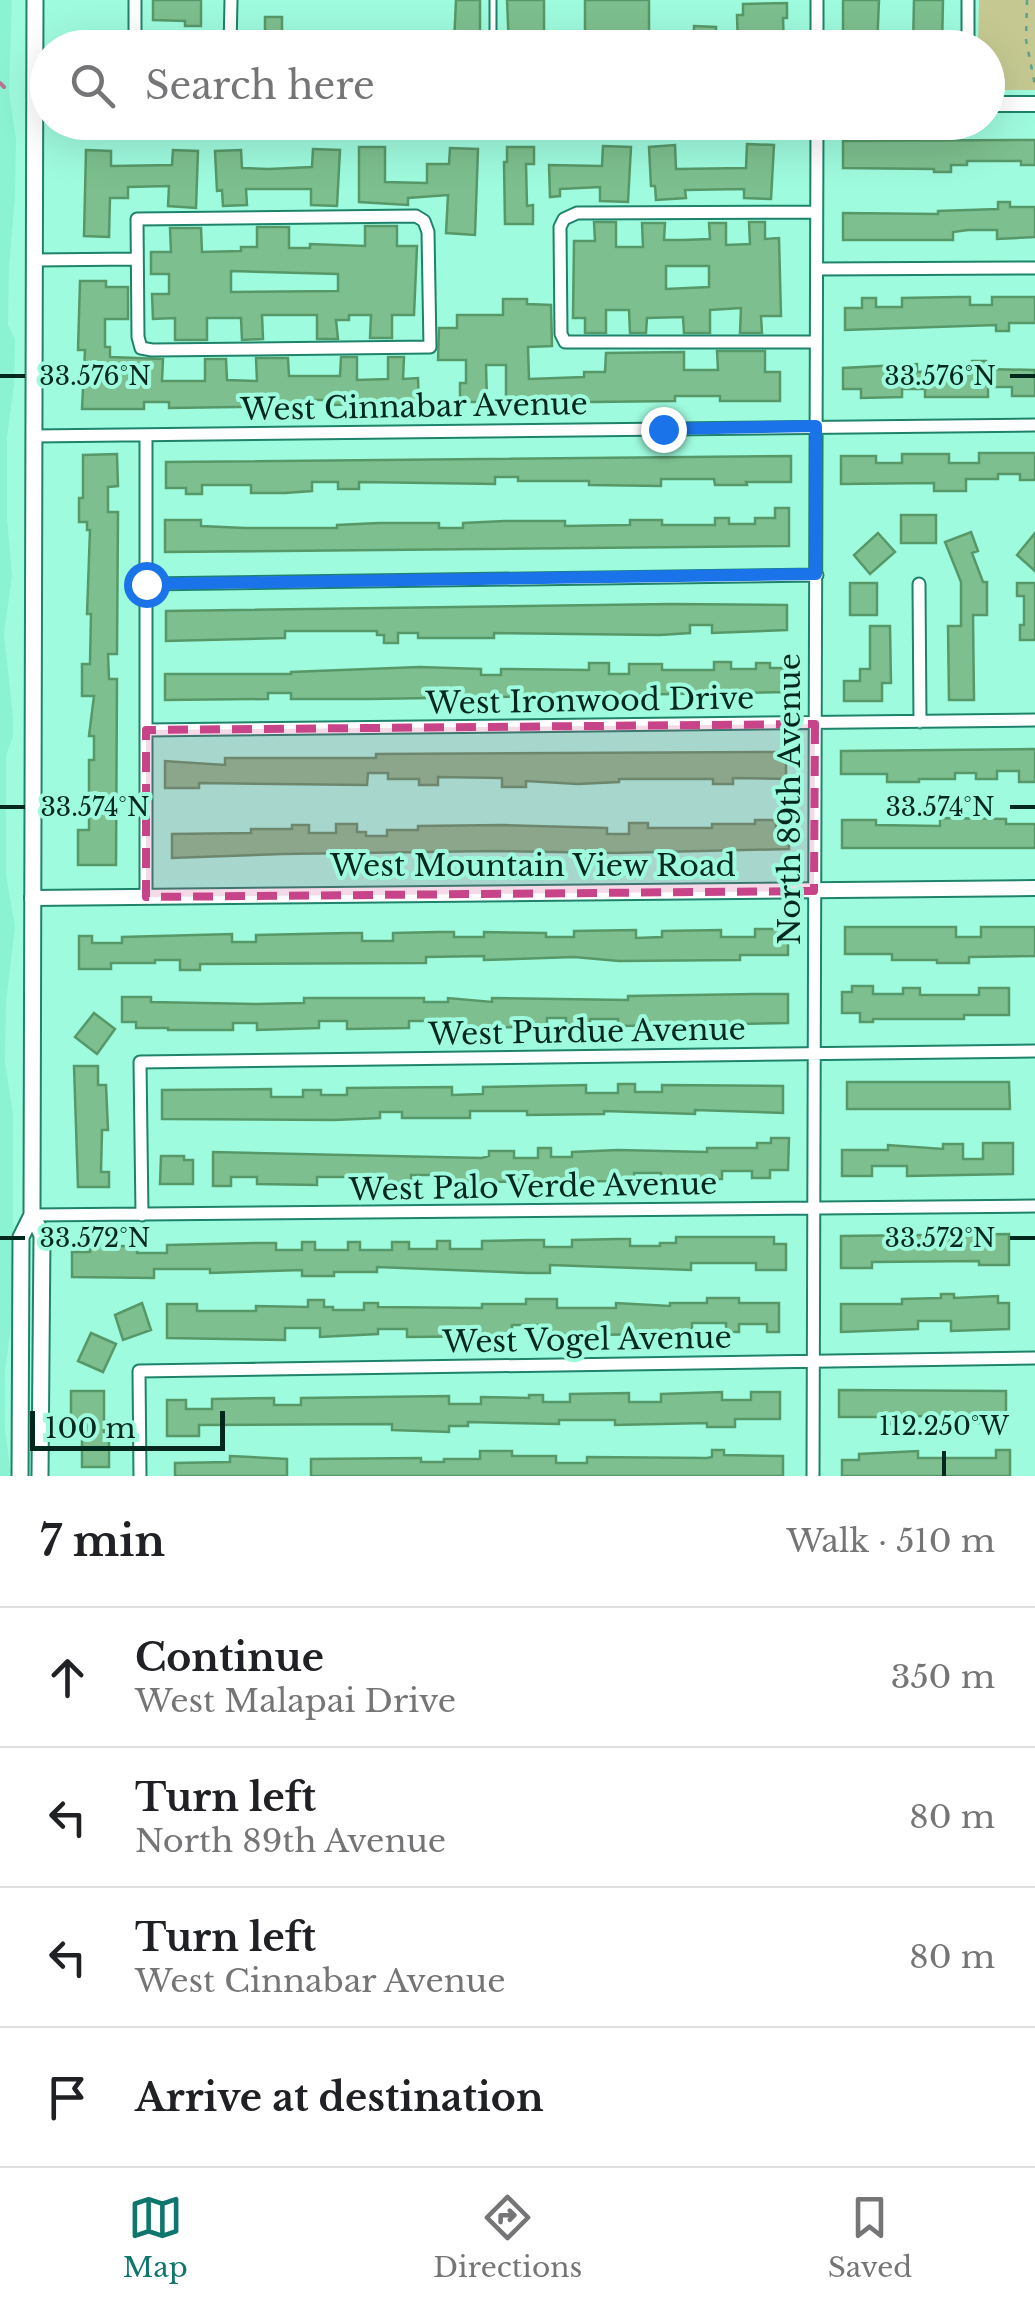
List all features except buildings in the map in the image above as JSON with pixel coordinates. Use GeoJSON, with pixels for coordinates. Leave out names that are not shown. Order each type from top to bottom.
{"type":"FeatureCollection","features":[{"type":"Feature","properties":{"kind":"main road"},"geometry":{"type":"LineString","coordinates":[[36,0],[37,30]]}},
{"type":"Feature","properties":{"kind":"main road"},"geometry":{"type":"LineString","coordinates":[[40,140],[34,260],[32,1215],[42,1236],[40,1476]]}},
{"type":"Feature","properties":{"kind":"main road"},"geometry":{"type":"LineString","coordinates":[[20,1476],[21,1237],[32,1215]]}},
{"type":"Feature","properties":{"kind":"main road"},"geometry":{"type":"LineString","coordinates":[[20,1453],[40,1453]]}},
{"type":"Feature","properties":{"kind":"street"},"geometry":{"type":"LineString","coordinates":[[135,0],[135,30]]}},
{"type":"Feature","properties":{"kind":"street"},"geometry":{"type":"LineString","coordinates":[[230,30],[231,0]]}},
{"type":"Feature","properties":{"kind":"street"},"geometry":{"type":"LineString","coordinates":[[817,0],[817,30]]}},
{"type":"Feature","properties":{"kind":"street"},"geometry":{"type":"LineString","coordinates":[[968,0],[968,30]]}},
{"type":"Feature","properties":{"kind":"street"},"geometry":{"type":"LineString","coordinates":[[1005,104],[1035,104]]}},
{"type":"Feature","properties":{"kind":"street","name":"North 89th Avenue"},"geometry":{"type":"LineString","coordinates":[[813,1476],[816,140]]}},
{"type":"Feature","properties":{"kind":"street"},"geometry":{"type":"LineString","coordinates":[[816,212],[577,213],[564,218],[560,226],[565,342],[816,342]]}},
{"type":"Feature","properties":{"kind":"street"},"geometry":{"type":"LineString","coordinates":[[416,216],[424,221],[428,232],[430,347],[141,348],[138,259],[137,220],[416,216]]}},
{"type":"Feature","properties":{"kind":"street"},"geometry":{"type":"LineString","coordinates":[[34,260],[138,259]]}},
{"type":"Feature","properties":{"kind":"street"},"geometry":{"type":"LineString","coordinates":[[817,270],[1035,268]]}},
{"type":"Feature","properties":{"kind":"street","name":"West Cinnabar Avenue"},"geometry":{"type":"LineString","coordinates":[[34,436],[1035,424]]}},
{"type":"Feature","properties":{"kind":"street"},"geometry":{"type":"LineString","coordinates":[[146,436],[146,897]]}},
{"type":"Feature","properties":{"kind":"street"},"geometry":{"type":"LineString","coordinates":[[146,584],[816,574]]}},
{"type":"Feature","properties":{"kind":"street"},"geometry":{"type":"LineString","coordinates":[[920,584],[920,722]]}},
{"type":"Feature","properties":{"kind":"street","name":"West Ironwood Drive"},"geometry":{"type":"LineString","coordinates":[[146,730],[1035,720]]}},
{"type":"Feature","properties":{"kind":"street","name":"West Mountain View Road"},"geometry":{"type":"LineString","coordinates":[[32,898],[1035,888]]}},
{"type":"Feature","properties":{"kind":"street","name":"West Purdue Avenue"},"geometry":{"type":"LineString","coordinates":[[142,1216],[140,1062],[1035,1052]]}},
{"type":"Feature","properties":{"kind":"street","name":"West Palo Verde Avenue"},"geometry":{"type":"LineString","coordinates":[[32,1215],[1035,1206]]}},
{"type":"Feature","properties":{"kind":"street","name":"West Vogel Avenue"},"geometry":{"type":"LineString","coordinates":[[140,1476],[139,1371],[1035,1358]]}},
{"type":"Feature","properties":{"kind":"lane"},"geometry":{"type":"LineString","coordinates":[[493,0],[493,30]]}},
{"type":"Feature","properties":{"kind":"path"},"geometry":{"type":"LineString","coordinates":[[1027,0],[1026,40],[1035,85]]}},
{"type":"Feature","properties":{"kind":"highlighted area"},"geometry":{"type":"Polygon","coordinates":[[[815,724],[814,891],[146,897],[146,730],[815,724]]]}},
{"type":"Feature","properties":{"kind":"shaded area"},"geometry":{"type":"Polygon","coordinates":[[[0,0],[12,0],[9,91],[16,140],[8,325],[15,339],[7,437],[12,575],[4,634],[13,718],[13,736],[6,756],[6,875],[15,927],[6,1002],[5,1062],[13,1114],[13,1311],[5,1372],[5,1428],[11,1476],[0,1476],[0,0]]]}},
{"type":"Feature","properties":{"kind":"shaded area"},"geometry":{"type":"Polygon","coordinates":[[[979,0],[1035,0],[1035,90],[1005,90],[1005,30],[978,30],[979,0]]]}},
{"type":"Feature","properties":{"kind":"waterway"},"geometry":{"type":"LineString","coordinates":[[0,83],[4,87]]}},
{"type":"Feature","properties":{"kind":"route"},"geometry":{"type":"LineString","coordinates":[[146,584],[816,574],[816,426],[663,429]]}}]}
